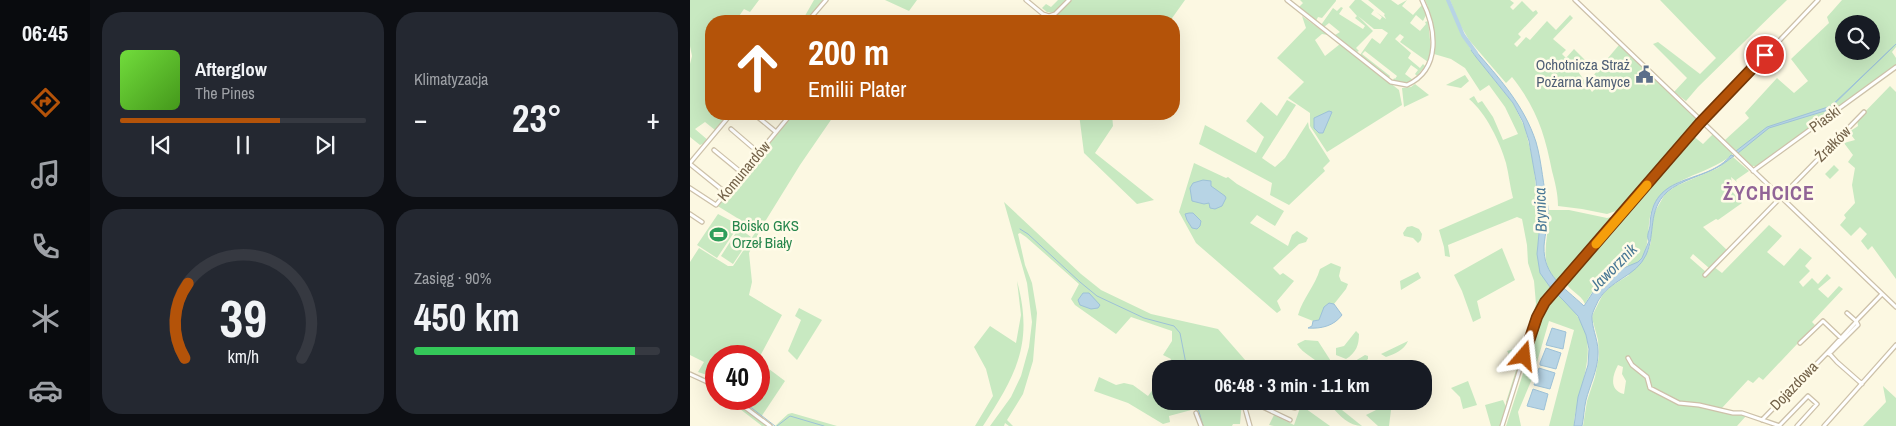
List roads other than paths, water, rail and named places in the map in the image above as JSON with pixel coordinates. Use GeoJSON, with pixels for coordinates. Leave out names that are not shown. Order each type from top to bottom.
{"type":"FeatureCollection","features":[{"type":"Feature","properties":{"kind":"street"},"geometry":{"type":"LineString","coordinates":[[813,15],[826,0]]}},
{"type":"Feature","properties":{"kind":"street"},"geometry":{"type":"LineString","coordinates":[[1026,0],[1046,15]]}},
{"type":"Feature","properties":{"kind":"street"},"geometry":{"type":"LineString","coordinates":[[1052,15],[1069,0]]}},
{"type":"Feature","properties":{"kind":"street"},"geometry":{"type":"LineString","coordinates":[[1287,0],[1391,82],[1407,85],[1420,77],[1428,67],[1432,56],[1432,35],[1429,17],[1422,0]]}},
{"type":"Feature","properties":{"kind":"street"},"geometry":{"type":"LineString","coordinates":[[1575,0],[1896,307]]}},
{"type":"Feature","properties":{"kind":"street"},"geometry":{"type":"LineString","coordinates":[[1502,426],[1537,317],[1552,294],[1702,122],[1818,0]]}},
{"type":"Feature","properties":{"kind":"street","name":"Piaski"},"geometry":{"type":"LineString","coordinates":[[1753,171],[1896,67]]}},
{"type":"Feature","properties":{"kind":"street","name":"Źrałków"},"geometry":{"type":"LineString","coordinates":[[1781,197],[1864,112]]}},
{"type":"Feature","properties":{"kind":"street"},"geometry":{"type":"LineString","coordinates":[[726,120],[690,164],[726,193]]}},
{"type":"Feature","properties":{"kind":"street"},"geometry":{"type":"LineString","coordinates":[[761,120],[776,132]]}},
{"type":"Feature","properties":{"kind":"street","name":"Komunardów"},"geometry":{"type":"LineString","coordinates":[[690,188],[716,205],[787,120]]}},
{"type":"Feature","properties":{"kind":"street"},"geometry":{"type":"LineString","coordinates":[[731,129],[759,153]]}},
{"type":"Feature","properties":{"kind":"street"},"geometry":{"type":"LineString","coordinates":[[714,150],[742,173]]}},
{"type":"Feature","properties":{"kind":"street"},"geometry":{"type":"LineString","coordinates":[[1705,275],[1781,197]]}},
{"type":"Feature","properties":{"kind":"street"},"geometry":{"type":"LineString","coordinates":[[690,214],[702,222]]}},
{"type":"Feature","properties":{"kind":"street","name":"Dojazdowa"},"geometry":{"type":"LineString","coordinates":[[1761,420],[1842,339],[1882,294]]}},
{"type":"Feature","properties":{"kind":"street"},"geometry":{"type":"LineString","coordinates":[[1847,313],[1856,321]]}},
{"type":"Feature","properties":{"kind":"street"},"geometry":{"type":"LineString","coordinates":[[1800,343],[1823,321],[1842,339]]}},
{"type":"Feature","properties":{"kind":"street"},"geometry":{"type":"LineString","coordinates":[[1824,426],[1896,345]]}},
{"type":"Feature","properties":{"kind":"street"},"geometry":{"type":"LineString","coordinates":[[1828,353],[1862,384]]}},
{"type":"Feature","properties":{"kind":"street"},"geometry":{"type":"LineString","coordinates":[[1628,358],[1632,365],[1646,377],[1650,388],[1679,403],[1699,405],[1733,414],[1742,413],[1780,426],[1808,396],[1817,404],[1797,426]]}},
{"type":"Feature","properties":{"kind":"street"},"geometry":{"type":"LineString","coordinates":[[690,374],[705,381]]}},
{"type":"Feature","properties":{"kind":"street"},"geometry":{"type":"LineString","coordinates":[[749,410],[770,426]]}},
{"type":"Feature","properties":{"kind":"street"},"geometry":{"type":"LineString","coordinates":[[1246,410],[1250,426]]}},
{"type":"Feature","properties":{"kind":"street"},"geometry":{"type":"LineString","coordinates":[[1269,410],[1290,420]]}},
{"type":"Feature","properties":{"kind":"street"},"geometry":{"type":"LineString","coordinates":[[1196,413],[1201,426]]}},
{"type":"Feature","properties":{"kind":"water"},"geometry":{"type":"Polygon","coordinates":[[[1474,49],[1510,92],[1531,129],[1538,150],[1548,207],[1544,246],[1547,265],[1562,287],[1584,306],[1599,283],[1614,272],[1638,262],[1642,258],[1649,241],[1648,236],[1653,208],[1660,196],[1670,187],[1721,165],[1712,170],[1679,184],[1667,192],[1661,199],[1654,214],[1649,247],[1642,262],[1636,269],[1609,288],[1598,301],[1592,317],[1598,346],[1598,356],[1595,373],[1586,400],[1582,426],[1574,426],[1578,397],[1588,365],[1589,349],[1586,335],[1578,316],[1550,287],[1540,273],[1537,254],[1540,223],[1536,181],[1529,141],[1523,122],[1513,103],[1471,50],[1474,49]]]}},
{"type":"Feature","properties":{"kind":"water"},"geometry":{"type":"Polygon","coordinates":[[[1880,60],[1828,110],[1769,128],[1738,153],[1736,151],[1767,127],[1831,106],[1880,60]]]}},
{"type":"Feature","properties":{"kind":"water"},"geometry":{"type":"Polygon","coordinates":[[[1329,111],[1332,112],[1323,133],[1319,133],[1314,128],[1314,118],[1329,111]]]}},
{"type":"Feature","properties":{"kind":"water"},"geometry":{"type":"Polygon","coordinates":[[[1731,155],[1734,156],[1724,163],[1721,165],[1731,155]]]}},
{"type":"Feature","properties":{"kind":"water"},"geometry":{"type":"Polygon","coordinates":[[[1203,180],[1211,181],[1211,186],[1225,196],[1226,198],[1222,206],[1215,209],[1210,208],[1209,203],[1204,204],[1192,201],[1190,188],[1193,183],[1203,180]]]}},
{"type":"Feature","properties":{"kind":"water"},"geometry":{"type":"Polygon","coordinates":[[[1193,213],[1201,221],[1197,229],[1192,228],[1187,220],[1185,214],[1193,213]]]}},
{"type":"Feature","properties":{"kind":"water"},"geometry":{"type":"Polygon","coordinates":[[[1083,293],[1089,293],[1100,305],[1098,308],[1091,309],[1080,305],[1078,300],[1083,293]]]}},
{"type":"Feature","properties":{"kind":"water"},"geometry":{"type":"Polygon","coordinates":[[[1329,303],[1334,304],[1342,315],[1339,319],[1327,326],[1308,328],[1312,326],[1313,321],[1319,320],[1324,307],[1329,303]]]}},
{"type":"Feature","properties":{"kind":"water"},"geometry":{"type":"Polygon","coordinates":[[[1552,328],[1566,332],[1563,349],[1546,345],[1552,328]]]}},
{"type":"Feature","properties":{"kind":"water"},"geometry":{"type":"Polygon","coordinates":[[[1546,348],[1561,353],[1556,369],[1540,365],[1546,348]]]}},
{"type":"Feature","properties":{"kind":"water"},"geometry":{"type":"Polygon","coordinates":[[[1539,368],[1555,373],[1550,389],[1534,385],[1539,368]]]}},
{"type":"Feature","properties":{"kind":"water"},"geometry":{"type":"Polygon","coordinates":[[[1533,389],[1548,394],[1544,410],[1527,406],[1533,389]]]}},
{"type":"Feature","properties":{"kind":"waterway","name":"Brynica"},"geometry":{"type":"LineString","coordinates":[[1448,0],[1463,35],[1476,53]]}},
{"type":"Feature","properties":{"kind":"waterway"},"geometry":{"type":"LineString","coordinates":[[1020,229],[1097,296],[1144,318],[1174,326],[1180,333],[1185,360]]}},
{"type":"Feature","properties":{"kind":"waterway"},"geometry":{"type":"LineString","coordinates":[[754,410],[775,426]]}},
{"type":"Feature","properties":{"kind":"waterway"},"geometry":{"type":"LineString","coordinates":[[1199,410],[1203,426]]}},
{"type":"Feature","properties":{"kind":"waterway"},"geometry":{"type":"LineString","coordinates":[[777,426],[790,416],[824,426]]}},
{"type":"Feature","properties":{"kind":"place","name":"Ochotnicza Straż Pożarna Kamyce"},"geometry":{"type":"Point","coordinates":[1644,74]}},
{"type":"Feature","properties":{"kind":"place","name":"Boisko GKS Orzeł Biały"},"geometry":{"type":"Point","coordinates":[718,235]}},
{"type":"Feature","properties":{"kind":"district","name":"ŻYCHCICE"},"geometry":{"type":"Point","coordinates":[1769,193]}},
{"type":"Feature","properties":{"kind":"water label","name":"Jaworznik"},"geometry":{"type":"Point","coordinates":[1613,267]}}]}
